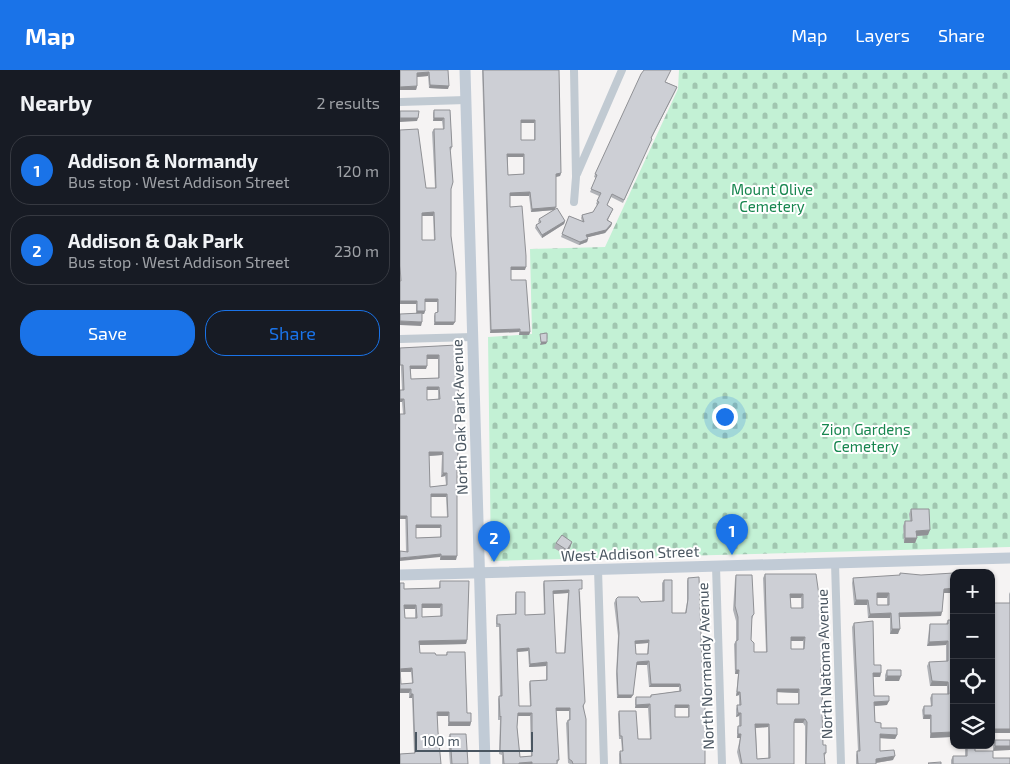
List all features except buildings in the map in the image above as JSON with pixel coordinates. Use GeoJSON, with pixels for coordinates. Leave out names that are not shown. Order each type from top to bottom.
{"type":"FeatureCollection","features":[{"type":"Feature","properties":{"kind":"street","name":"North Oak Park Avenue"},"geometry":{"type":"LineString","coordinates":[[465,70],[485,764]]}},
{"type":"Feature","properties":{"kind":"street"},"geometry":{"type":"LineString","coordinates":[[574,70],[576,177],[574,202]]}},
{"type":"Feature","properties":{"kind":"street"},"geometry":{"type":"LineString","coordinates":[[576,177],[622,70]]}},
{"type":"Feature","properties":{"kind":"street"},"geometry":{"type":"LineString","coordinates":[[400,102],[466,100]]}},
{"type":"Feature","properties":{"kind":"street"},"geometry":{"type":"LineString","coordinates":[[400,338],[473,337]]}},
{"type":"Feature","properties":{"kind":"street","name":"West Addison Street"},"geometry":{"type":"LineString","coordinates":[[400,575],[1010,558]]}},
{"type":"Feature","properties":{"kind":"street","name":"North Natoma Avenue"},"geometry":{"type":"LineString","coordinates":[[836,563],[841,764]]}},
{"type":"Feature","properties":{"kind":"street","name":"North Normandy Avenue"},"geometry":{"type":"LineString","coordinates":[[716,566],[722,764]]}},
{"type":"Feature","properties":{"kind":"street"},"geometry":{"type":"LineString","coordinates":[[598,569],[604,764]]}},
{"type":"Feature","properties":{"kind":"green space"},"geometry":{"type":"Polygon","coordinates":[[[679,70],[1010,70],[1010,547],[491,561],[488,337],[532,334],[530,249],[605,247],[678,89],[679,70]]]}},
{"type":"Feature","properties":{"kind":"place","name":"Addison & Normandy"},"geometry":{"type":"Point","coordinates":[732,555]}},
{"type":"Feature","properties":{"kind":"place","name":"Addison & Oak Park"},"geometry":{"type":"Point","coordinates":[494,562]}},
{"type":"Feature","properties":{"kind":"park label","name":"Mount Olive Cemetery"},"geometry":{"type":"Point","coordinates":[772,198]}},
{"type":"Feature","properties":{"kind":"park label","name":"Zion Gardens Cemetery"},"geometry":{"type":"Point","coordinates":[866,438]}}]}
